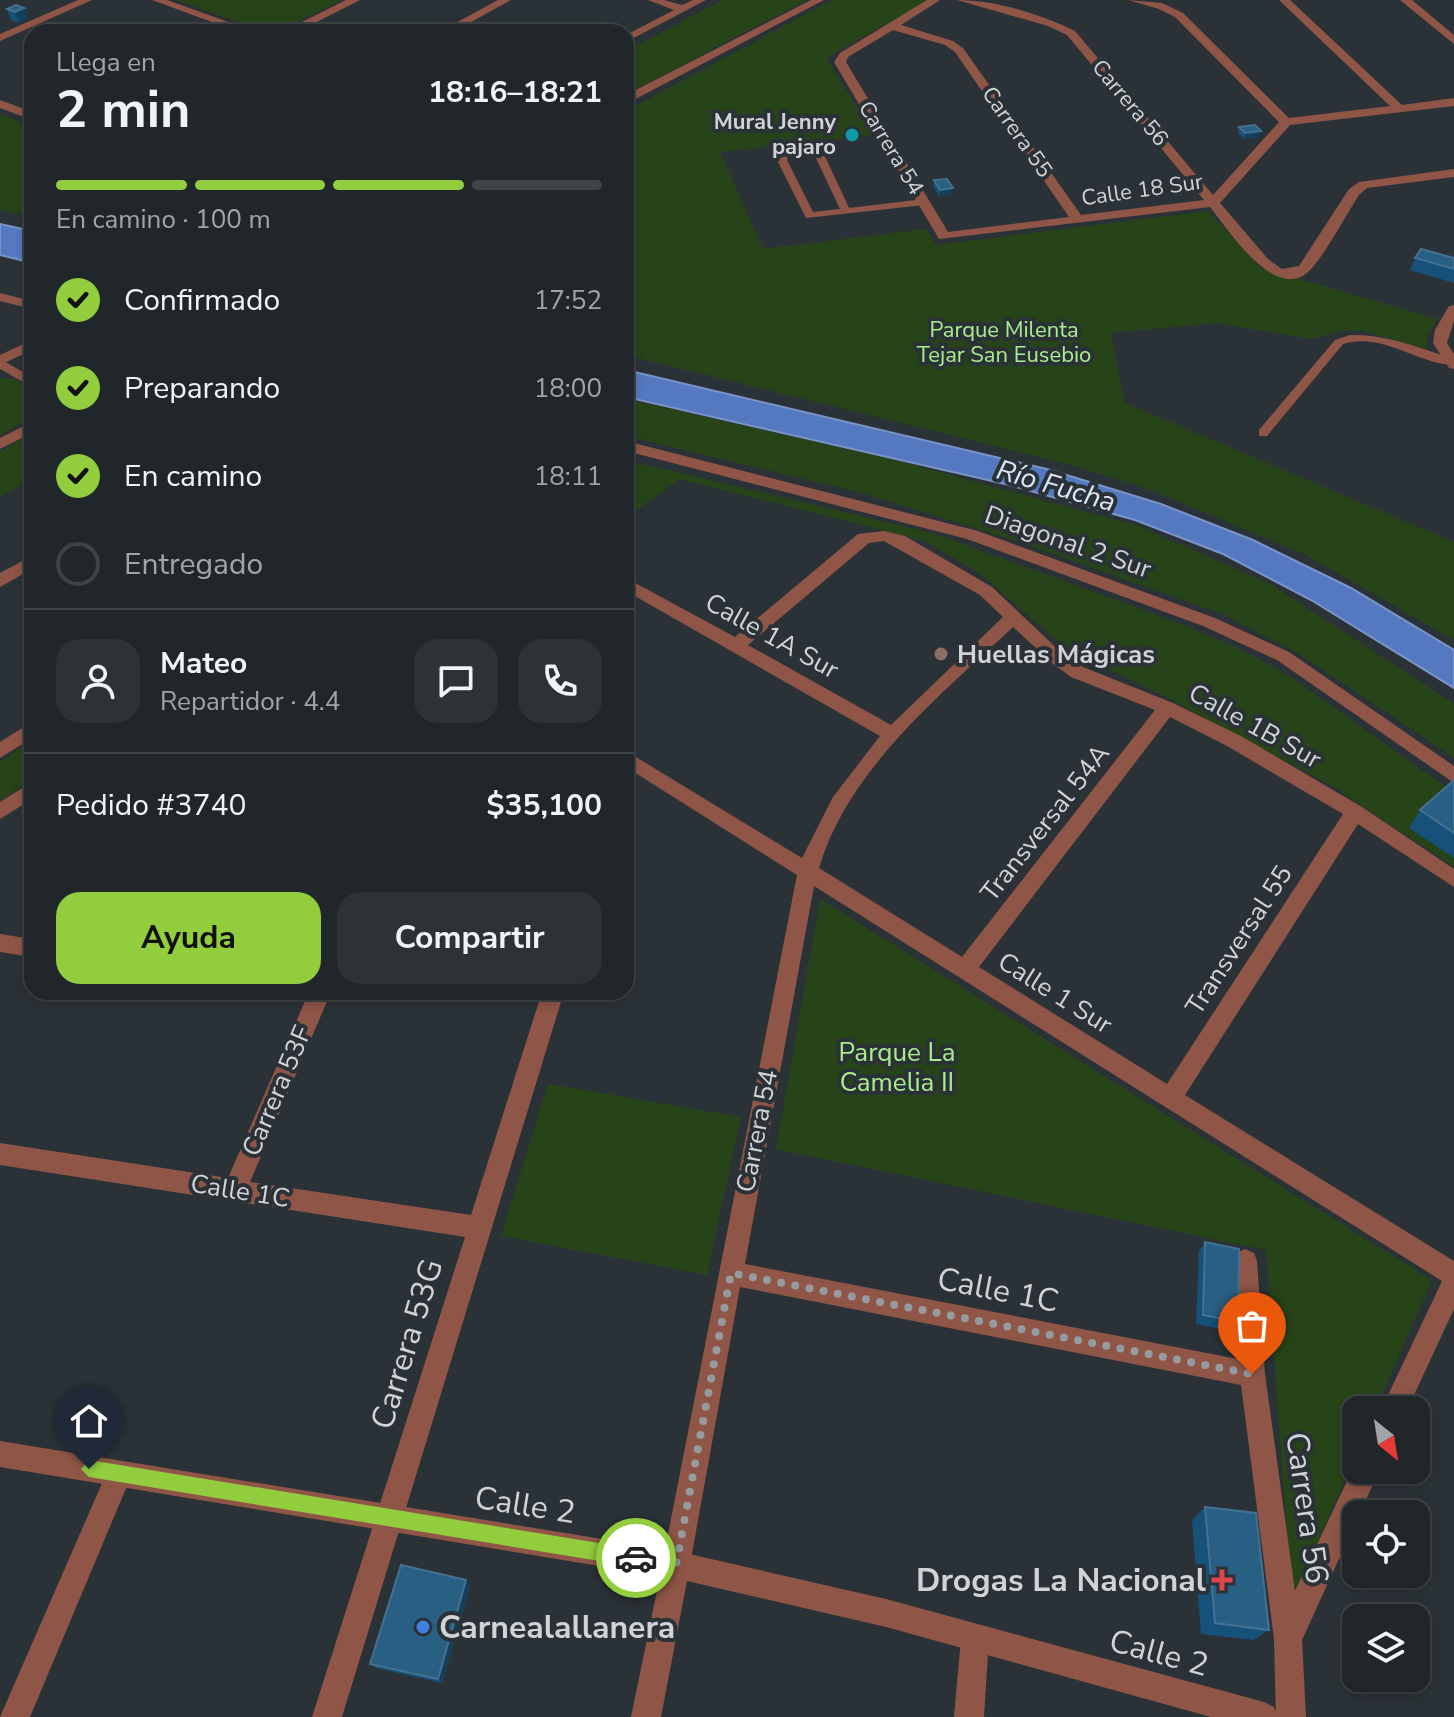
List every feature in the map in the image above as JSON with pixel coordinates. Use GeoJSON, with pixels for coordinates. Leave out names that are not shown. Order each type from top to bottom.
{"type":"FeatureCollection","features":[{"type":"Feature","properties":{"kind":"street"},"geometry":{"type":"LineString","coordinates":[[31,24],[87,0]]}},
{"type":"Feature","properties":{"kind":"street"},"geometry":{"type":"LineString","coordinates":[[157,0],[227,24]]}},
{"type":"Feature","properties":{"kind":"street"},"geometry":{"type":"LineString","coordinates":[[305,24],[355,0]]}},
{"type":"Feature","properties":{"kind":"street"},"geometry":{"type":"LineString","coordinates":[[460,24],[506,0]]}},
{"type":"Feature","properties":{"kind":"street"},"geometry":{"type":"LineString","coordinates":[[653,0],[683,9]]}},
{"type":"Feature","properties":{"kind":"street"},"geometry":{"type":"LineString","coordinates":[[634,35],[701,0]]}},
{"type":"Feature","properties":{"kind":"street"},"geometry":{"type":"LineString","coordinates":[[634,96],[819,0]]}},
{"type":"Feature","properties":{"kind":"street"},"geometry":{"type":"LineString","coordinates":[[892,26],[935,0]]}},
{"type":"Feature","properties":{"kind":"street","name":"Carrera 56"},"geometry":{"type":"LineString","coordinates":[[962,0],[1063,28],[1270,268],[1278,273],[1298,273],[1358,189],[1372,183],[1454,173]]}},
{"type":"Feature","properties":{"kind":"street"},"geometry":{"type":"LineString","coordinates":[[1133,0],[1172,11],[1286,122],[1454,102]]}},
{"type":"Feature","properties":{"kind":"street"},"geometry":{"type":"LineString","coordinates":[[1284,0],[1399,108]]}},
{"type":"Feature","properties":{"kind":"street"},"geometry":{"type":"LineString","coordinates":[[1405,0],[1454,41]]}},
{"type":"Feature","properties":{"kind":"street","name":"Carrera 55"},"geometry":{"type":"LineString","coordinates":[[892,26],[954,46],[1078,220]]}},
{"type":"Feature","properties":{"kind":"street","name":"Carrera 54"},"geometry":{"type":"LineString","coordinates":[[892,26],[840,58],[944,236]]}},
{"type":"Feature","properties":{"kind":"street"},"geometry":{"type":"LineString","coordinates":[[0,38],[24,27]]}},
{"type":"Feature","properties":{"kind":"street"},"geometry":{"type":"LineString","coordinates":[[0,104],[24,113]]}},
{"type":"Feature","properties":{"kind":"street","name":"Calle 18 Sur"},"geometry":{"type":"LineString","coordinates":[[944,236],[1213,203],[1286,122]]}},
{"type":"Feature","properties":{"kind":"street"},"geometry":{"type":"LineString","coordinates":[[0,297],[24,303]]}},
{"type":"Feature","properties":{"kind":"street"},"geometry":{"type":"LineString","coordinates":[[1452,363],[1440,343],[1442,330],[1454,309]]}},
{"type":"Feature","properties":{"kind":"street"},"geometry":{"type":"LineString","coordinates":[[24,348],[0,362],[24,378]]}},
{"type":"Feature","properties":{"kind":"street"},"geometry":{"type":"LineString","coordinates":[[0,444],[24,431]]}},
{"type":"Feature","properties":{"kind":"street","name":"Diagonal 2 Sur"},"geometry":{"type":"LineString","coordinates":[[634,448],[972,535],[1209,622],[1294,663],[1454,776]]}},
{"type":"Feature","properties":{"kind":"street","name":"Calle 1B Sur"},"geometry":{"type":"LineString","coordinates":[[736,646],[864,538],[884,536],[899,540],[986,591],[1058,659],[1077,672],[1167,708],[1234,741],[1355,812],[1454,879]]}},
{"type":"Feature","properties":{"kind":"street"},"geometry":{"type":"LineString","coordinates":[[0,581],[24,567]]}},
{"type":"Feature","properties":{"kind":"street","name":"Calle 1A Sur"},"geometry":{"type":"LineString","coordinates":[[634,589],[892,734]]}},
{"type":"Feature","properties":{"kind":"street","name":"Carrera 54"},"geometry":{"type":"LineString","coordinates":[[646,1717],[801,898],[821,835],[857,778],[892,734],[1014,616]]}},
{"type":"Feature","properties":{"kind":"street","name":"Transversal 54A"},"geometry":{"type":"LineString","coordinates":[[964,970],[1167,708]]}},
{"type":"Feature","properties":{"kind":"street"},"geometry":{"type":"LineString","coordinates":[[0,751],[24,734]]}},
{"type":"Feature","properties":{"kind":"street","name":"Calle 1 Sur"},"geometry":{"type":"LineString","coordinates":[[634,763],[1454,1275]]}},
{"type":"Feature","properties":{"kind":"street"},"geometry":{"type":"LineString","coordinates":[[0,812],[24,795]]}},
{"type":"Feature","properties":{"kind":"street","name":"Transversal 55"},"geometry":{"type":"LineString","coordinates":[[1170,1098],[1355,812]]}},
{"type":"Feature","properties":{"kind":"street"},"geometry":{"type":"LineString","coordinates":[[0,943],[24,947]]}},
{"type":"Feature","properties":{"kind":"street","name":"Carrera 53F"},"geometry":{"type":"LineString","coordinates":[[234,1191],[317,1000]]}},
{"type":"Feature","properties":{"kind":"street","name":"Carrera 53G"},"geometry":{"type":"LineString","coordinates":[[327,1717],[550,1000]]}},
{"type":"Feature","properties":{"kind":"street","name":"Calle 1C"},"geometry":{"type":"LineString","coordinates":[[0,1155],[479,1228]]}},
{"type":"Feature","properties":{"kind":"street","name":"Carrera 56"},"geometry":{"type":"LineString","coordinates":[[1245,1261],[1252,1374],[1288,1639],[1291,1717]]}},
{"type":"Feature","properties":{"kind":"street","name":"Calle 1C"},"geometry":{"type":"LineString","coordinates":[[731,1273],[1252,1374]]}},
{"type":"Feature","properties":{"kind":"street"},"geometry":{"type":"LineString","coordinates":[[1401,1396],[1454,1282]]}},
{"type":"Feature","properties":{"kind":"street","name":"Calle 2"},"geometry":{"type":"LineString","coordinates":[[0,1454],[676,1565],[886,1613],[1264,1717]]}},
{"type":"Feature","properties":{"kind":"street"},"geometry":{"type":"LineString","coordinates":[[15,1717],[119,1474]]}},
{"type":"Feature","properties":{"kind":"street"},"geometry":{"type":"LineString","coordinates":[[1288,1639],[1360,1484]]}},
{"type":"Feature","properties":{"kind":"street"},"geometry":{"type":"LineString","coordinates":[[969,1717],[975,1638]]}},
{"type":"Feature","properties":{"kind":"lane"},"geometry":{"type":"LineString","coordinates":[[846,212],[818,152],[810,148],[788,150],[782,160],[810,216],[846,212],[924,202]]}},
{"type":"Feature","properties":{"kind":"lane"},"geometry":{"type":"LineString","coordinates":[[1263,433],[1339,342],[1348,337],[1381,341],[1452,363]]}},
{"type":"Feature","properties":{"kind":"green space"},"geometry":{"type":"Polygon","coordinates":[[[176,0],[342,0],[292,24],[244,24],[176,0]]]}},
{"type":"Feature","properties":{"kind":"green space"},"geometry":{"type":"Polygon","coordinates":[[[723,0],[807,0],[634,90],[634,47],[723,0]]]}},
{"type":"Feature","properties":{"kind":"green space","name":"Parque Milenta Tejar San Eusebio"},"geometry":{"type":"Polygon","coordinates":[[[832,0],[929,0],[829,56],[828,61],[874,135],[720,152],[763,249],[926,229],[936,245],[1208,211],[1261,268],[1437,319],[1427,337],[1427,349],[1363,331],[1339,331],[1311,339],[1216,323],[1111,333],[1125,403],[1454,542],[1454,640],[1306,555],[1151,490],[1075,466],[634,357],[634,107],[832,0]]]}},
{"type":"Feature","properties":{"kind":"green space"},"geometry":{"type":"Polygon","coordinates":[[[0,114],[24,124],[24,215],[0,210],[0,114]]]}},
{"type":"Feature","properties":{"kind":"green space"},"geometry":{"type":"Polygon","coordinates":[[[0,378],[16,380],[24,386],[24,422],[0,435],[0,378]]]}},
{"type":"Feature","properties":{"kind":"green space"},"geometry":{"type":"Polygon","coordinates":[[[634,401],[895,460],[1139,526],[1272,585],[1454,704],[1454,758],[1298,653],[1222,614],[1020,542],[862,493],[634,438],[634,401]]]}},
{"type":"Feature","properties":{"kind":"green space"},"geometry":{"type":"Polygon","coordinates":[[[24,438],[24,484],[0,497],[0,451],[24,438]]]}},
{"type":"Feature","properties":{"kind":"green space"},"geometry":{"type":"Polygon","coordinates":[[[634,462],[932,533],[1171,620],[1238,648],[1290,676],[1454,793],[1454,867],[1334,787],[1164,696],[1065,648],[982,575],[925,541],[680,479],[634,512],[634,462]]]}},
{"type":"Feature","properties":{"kind":"green space"},"geometry":{"type":"Polygon","coordinates":[[[24,746],[24,784],[0,801],[0,762],[24,746]]]}},
{"type":"Feature","properties":{"kind":"green space","name":"Parque La Camelia II"},"geometry":{"type":"Polygon","coordinates":[[[820,899],[1432,1280],[1381,1396],[1342,1396],[1343,1484],[1292,1601],[1266,1250],[776,1149],[820,899]]]}},
{"type":"Feature","properties":{"kind":"green space"},"geometry":{"type":"Polygon","coordinates":[[[548,1084],[741,1117],[707,1275],[501,1236],[548,1084]]]}},
{"type":"Feature","properties":{"kind":"water"},"geometry":{"type":"Polygon","coordinates":[[[0,224],[24,229],[24,261],[0,255],[0,224]]]}},
{"type":"Feature","properties":{"kind":"water","name":"Río Fucha"},"geometry":{"type":"Polygon","coordinates":[[[634,372],[1047,469],[1161,504],[1253,540],[1351,588],[1454,650],[1454,688],[1311,600],[1223,554],[1135,520],[1005,484],[634,399],[634,372]]]}},
{"type":"Feature","properties":{"kind":"building"},"geometry":{"type":"Polygon","coordinates":[[[16,5],[24,8],[15,12],[7,9],[16,5]]]}},
{"type":"Feature","properties":{"kind":"building"},"geometry":{"type":"Polygon","coordinates":[[[1255,125],[1261,131],[1245,133],[1239,127],[1255,125]]]}},
{"type":"Feature","properties":{"kind":"building"},"geometry":{"type":"Polygon","coordinates":[[[947,179],[953,188],[940,190],[934,180],[947,179]]]}},
{"type":"Feature","properties":{"kind":"building"},"geometry":{"type":"Polygon","coordinates":[[[1421,249],[1454,258],[1454,269],[1415,258],[1421,249]]]}},
{"type":"Feature","properties":{"kind":"building"},"geometry":{"type":"Polygon","coordinates":[[[1454,780],[1454,833],[1420,810],[1454,780]]]}},
{"type":"Feature","properties":{"kind":"building"},"geometry":{"type":"Polygon","coordinates":[[[1205,1242],[1239,1249],[1238,1322],[1203,1315],[1205,1242]]]}},
{"type":"Feature","properties":{"kind":"building","name":"Drogas La Nacional"},"geometry":{"type":"Polygon","coordinates":[[[1205,1507],[1256,1513],[1269,1630],[1215,1623],[1205,1507]]]}},
{"type":"Feature","properties":{"kind":"building","name":"Carnealallanera"},"geometry":{"type":"Polygon","coordinates":[[[401,1565],[466,1580],[438,1679],[370,1664],[401,1565]]]}},
{"type":"Feature","properties":{"kind":"way so far"},"geometry":{"type":"LineString","coordinates":[[636,1558],[676,1565],[731,1273],[1252,1374]]}},
{"type":"Feature","properties":{"kind":"place","name":"Mural Jenny pajaro"},"geometry":{"type":"Point","coordinates":[852,135]}},
{"type":"Feature","properties":{"kind":"place","name":"Huellas Mágicas"},"geometry":{"type":"Point","coordinates":[941,654]}},
{"type":"Feature","properties":{"kind":"place","name":"Drogas La Nacional"},"geometry":{"type":"Point","coordinates":[1222,1580]}},
{"type":"Feature","properties":{"kind":"place","name":"Carnealallanera"},"geometry":{"type":"Point","coordinates":[423,1627]}},
{"type":"Feature","properties":{"kind":"route"},"geometry":{"type":"LineString","coordinates":[[89,1469],[636,1558]]}}]}
